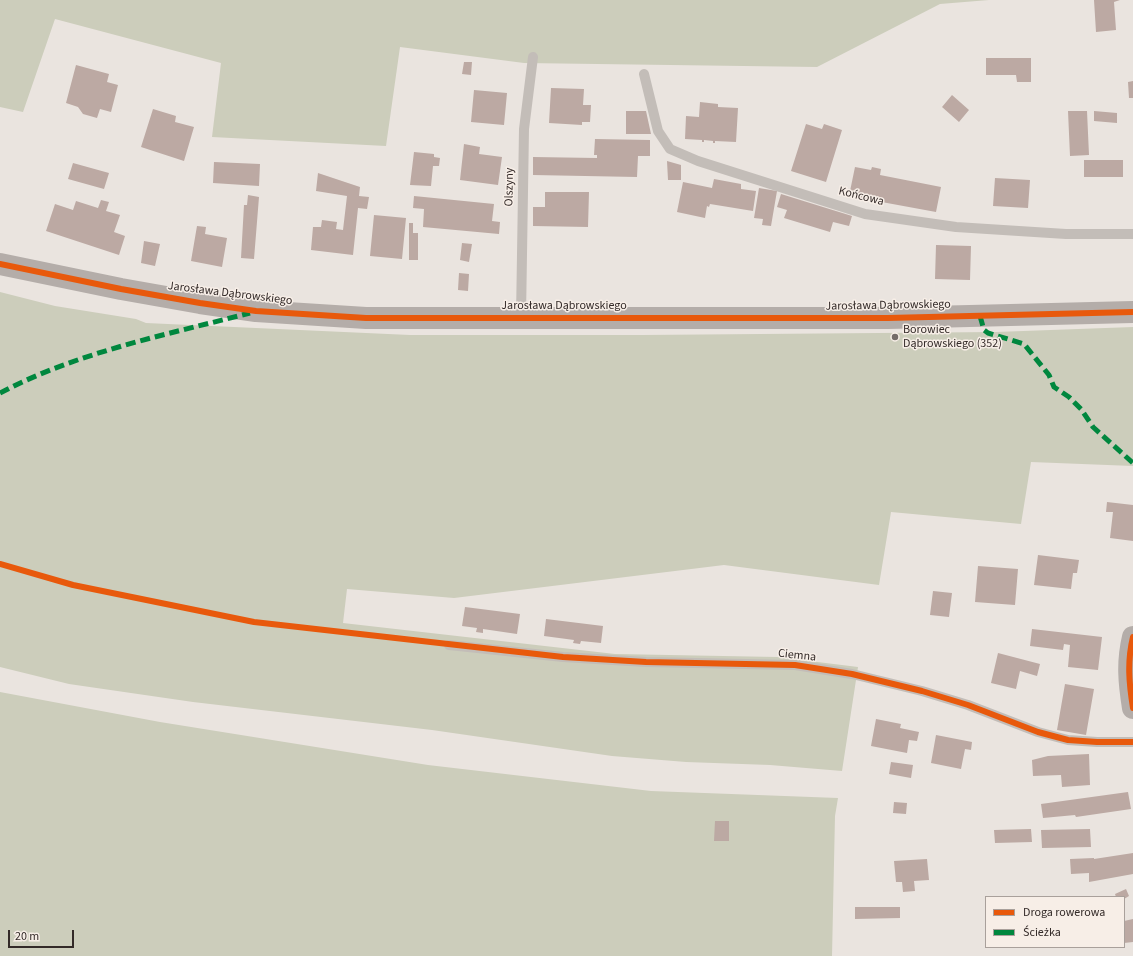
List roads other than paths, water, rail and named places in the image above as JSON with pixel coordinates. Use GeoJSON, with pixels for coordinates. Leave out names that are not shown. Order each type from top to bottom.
{"type":"FeatureCollection","features":[{"type":"Feature","properties":{"kind":"street","name":"Jarosława Dąbrowskiego"},"geometry":{"type":"LineString","coordinates":[[0,264],[121,290],[256,311],[366,318],[888,318],[1133,312]]}},
{"type":"Feature","properties":{"kind":"street"},"geometry":{"type":"LineString","coordinates":[[1133,638],[1129,654],[1128,671],[1133,708]]}},
{"type":"Feature","properties":{"kind":"lane","name":"Olszyny"},"geometry":{"type":"LineString","coordinates":[[521,317],[524,129],[533,57]]}},
{"type":"Feature","properties":{"kind":"lane","name":"Końcowa"},"geometry":{"type":"LineString","coordinates":[[644,74],[658,131],[670,149],[698,161],[865,214],[956,227],[1066,234],[1133,234]]}},
{"type":"Feature","properties":{"kind":"lane","name":"Ciemna"},"geometry":{"type":"LineString","coordinates":[[449,644],[563,658],[646,662],[795,665],[852,674],[922,691],[968,705],[1038,732],[1068,740],[1133,742]]}},
{"type":"Feature","properties":{"kind":"place","name":"Borowiec Dąbrowskiego (352)"},"geometry":{"type":"Point","coordinates":[895,337]}}]}
